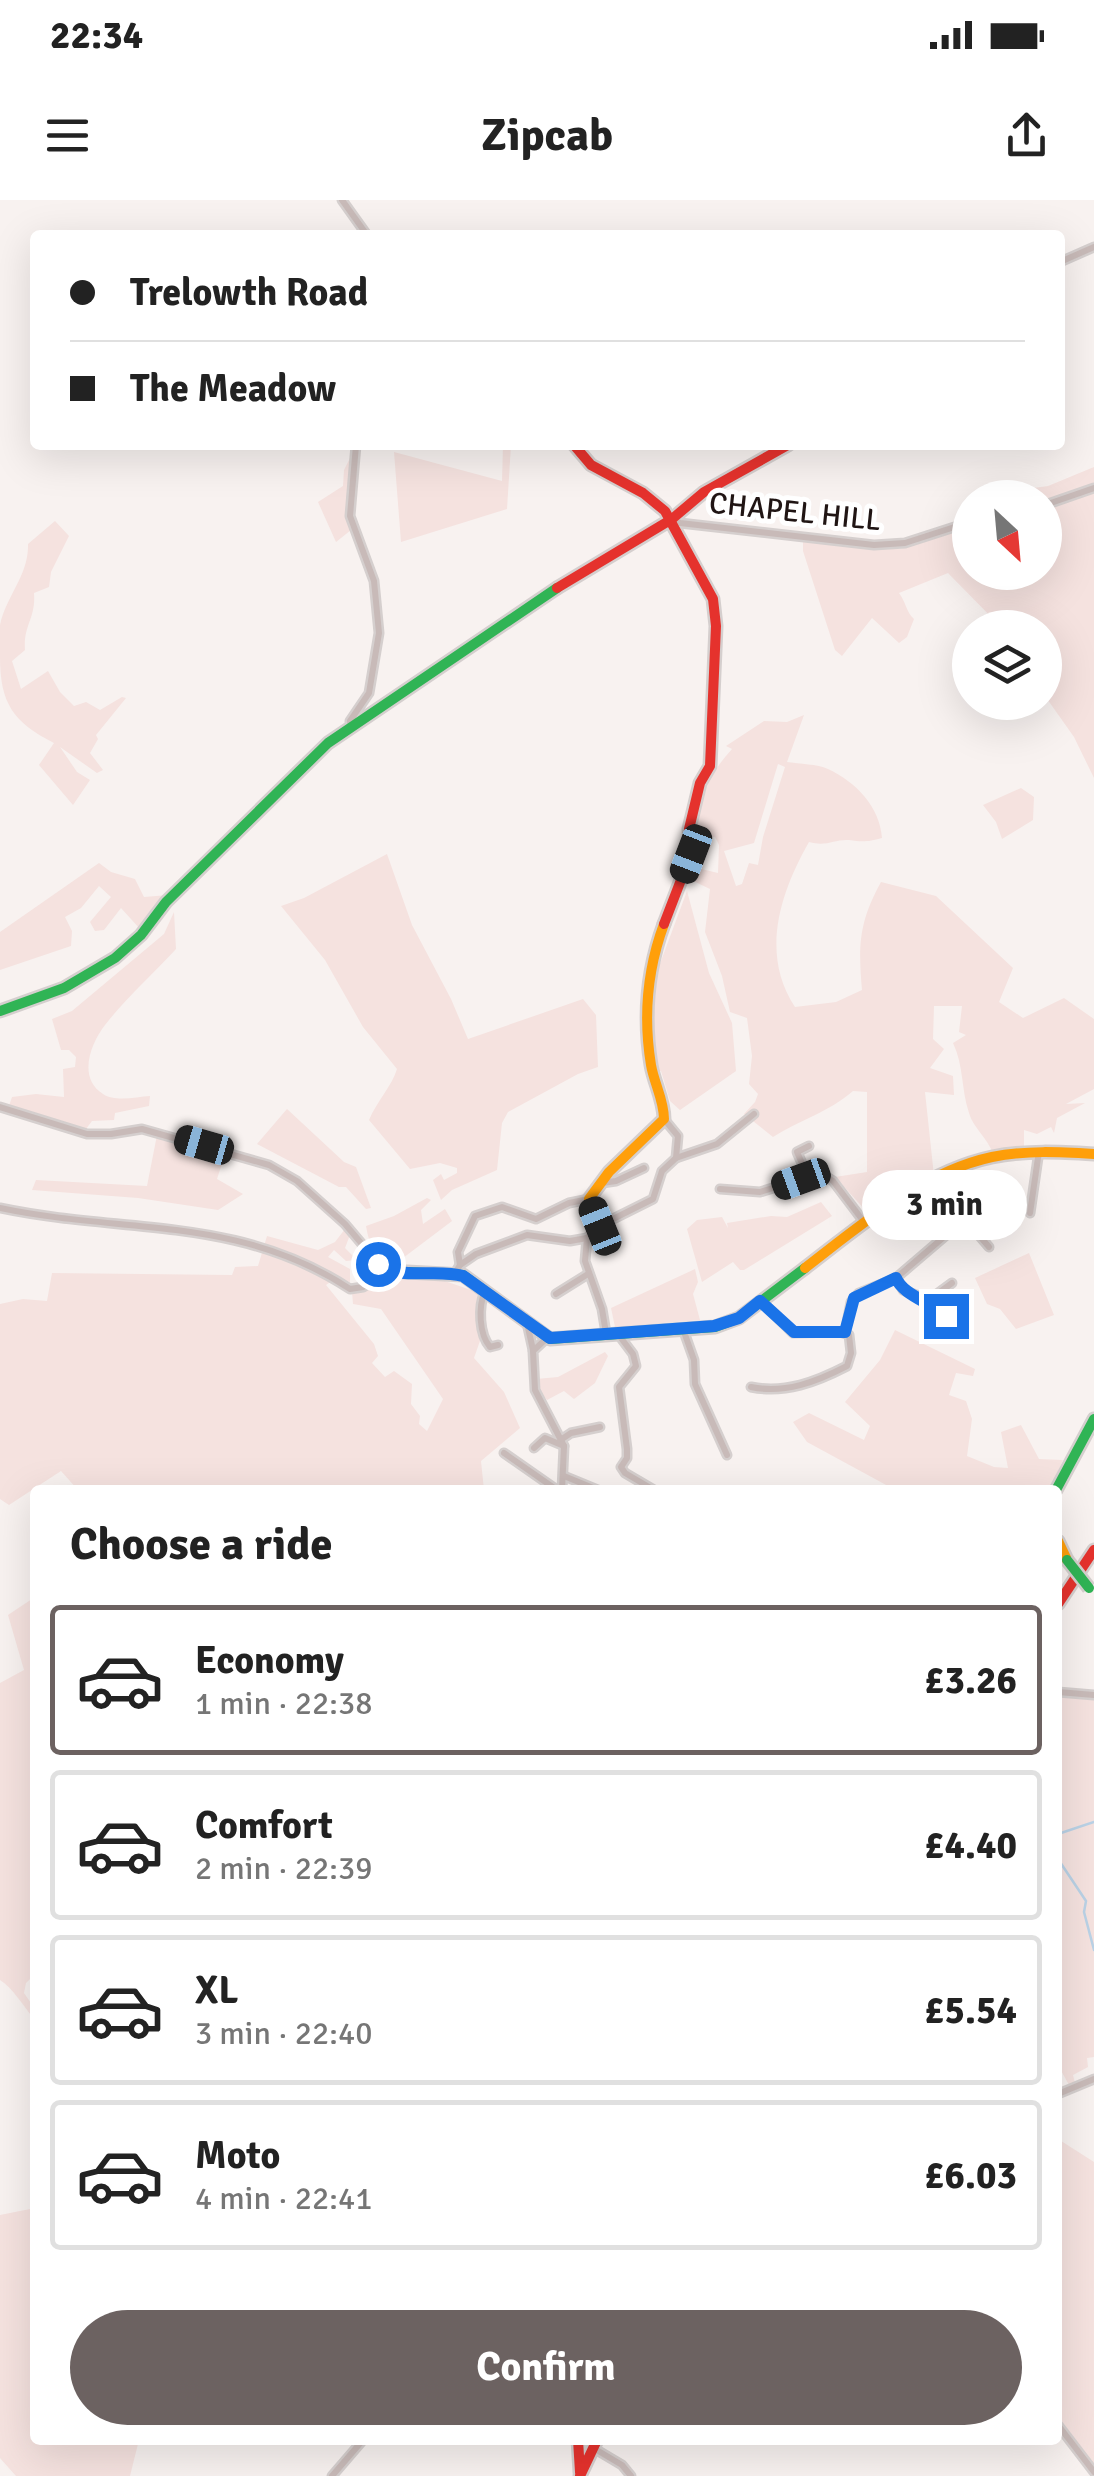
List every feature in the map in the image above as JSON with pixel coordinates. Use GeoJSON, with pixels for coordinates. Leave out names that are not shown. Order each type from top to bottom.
{"type":"FeatureCollection","features":[{"type":"Feature","properties":{"kind":"main road"},"geometry":{"type":"LineString","coordinates":[[578,450],[591,465],[643,493],[672,519],[712,599],[716,626],[710,766],[700,783],[689,830],[691,854],[652,956],[646,993],[651,1066],[664,1119],[609,1172],[589,1199],[600,1226]]}},
{"type":"Feature","properties":{"kind":"main road"},"geometry":{"type":"LineString","coordinates":[[0,1011],[64,988],[116,958],[300,767],[569,580],[672,519],[704,492],[779,450]]}},
{"type":"Feature","properties":{"kind":"main road"},"geometry":{"type":"LineString","coordinates":[[388,1271],[457,1269],[547,1338],[726,1324],[864,1222],[915,1189],[966,1165],[992,1157],[1039,1152],[1094,1154]]}},
{"type":"Feature","properties":{"kind":"main road"},"geometry":{"type":"LineString","coordinates":[[1058,1485],[1094,1419]]}},
{"type":"Feature","properties":{"kind":"main road"},"geometry":{"type":"LineString","coordinates":[[1062,1552],[1092,1590]]}},
{"type":"Feature","properties":{"kind":"main road"},"geometry":{"type":"LineString","coordinates":[[1062,1598],[1093,1552]]}},
{"type":"Feature","properties":{"kind":"main road"},"geometry":{"type":"LineString","coordinates":[[576,2445],[580,2475]]}},
{"type":"Feature","properties":{"kind":"main road"},"geometry":{"type":"LineString","coordinates":[[577,2445],[584,2454],[595,2445]]}},
{"type":"Feature","properties":{"kind":"main road"},"geometry":{"type":"LineString","coordinates":[[580,2475],[595,2445]]}},
{"type":"Feature","properties":{"kind":"street"},"geometry":{"type":"LineString","coordinates":[[342,200],[364,230]]}},
{"type":"Feature","properties":{"kind":"street"},"geometry":{"type":"LineString","coordinates":[[1065,260],[1094,247]]}},
{"type":"Feature","properties":{"kind":"street"},"geometry":{"type":"LineString","coordinates":[[351,729],[350,720],[369,693],[379,633],[374,580],[350,516],[356,450]]}},
{"type":"Feature","properties":{"kind":"street"},"geometry":{"type":"LineString","coordinates":[[1062,499],[1094,488]]}},
{"type":"Feature","properties":{"kind":"street","name":"CHAPEL HILL"},"geometry":{"type":"LineString","coordinates":[[672,519],[874,546],[905,543],[952,528]]}},
{"type":"Feature","properties":{"kind":"street"},"geometry":{"type":"LineString","coordinates":[[0,1106],[87,1134],[142,1129],[270,1165],[297,1181],[345,1224],[388,1271],[362,1288],[350,1289],[319,1269],[220,1236],[0,1208]]}},
{"type":"Feature","properties":{"kind":"street"},"geometry":{"type":"LineString","coordinates":[[457,1269],[476,1254],[527,1235],[570,1241],[587,1238],[600,1226],[653,1199],[662,1171],[676,1158],[717,1144],[754,1114]]}},
{"type":"Feature","properties":{"kind":"street"},"geometry":{"type":"LineString","coordinates":[[664,1119],[678,1136],[676,1158]]}},
{"type":"Feature","properties":{"kind":"street"},"geometry":{"type":"LineString","coordinates":[[808,1177],[797,1152],[809,1146]]}},
{"type":"Feature","properties":{"kind":"street"},"geometry":{"type":"LineString","coordinates":[[1030,1213],[1039,1152]]}},
{"type":"Feature","properties":{"kind":"street"},"geometry":{"type":"LineString","coordinates":[[602,1183],[644,1168]]}},
{"type":"Feature","properties":{"kind":"street"},"geometry":{"type":"LineString","coordinates":[[720,1189],[760,1192],[808,1177],[828,1177],[864,1222]]}},
{"type":"Feature","properties":{"kind":"street"},"geometry":{"type":"LineString","coordinates":[[527,1235],[536,1220],[569,1203],[589,1199]]}},
{"type":"Feature","properties":{"kind":"street"},"geometry":{"type":"LineString","coordinates":[[457,1269],[458,1252],[474,1216],[502,1207],[536,1220]]}},
{"type":"Feature","properties":{"kind":"street"},"geometry":{"type":"LineString","coordinates":[[845,1332],[854,1298],[896,1278],[965,1219],[989,1247]]}},
{"type":"Feature","properties":{"kind":"street"},"geometry":{"type":"LineString","coordinates":[[587,1238],[584,1262],[588,1274],[612,1333],[633,1354],[636,1366],[619,1387],[627,1449],[621,1467],[645,1485]]}},
{"type":"Feature","properties":{"kind":"street"},"geometry":{"type":"LineString","coordinates":[[556,1294],[588,1274]]}},
{"type":"Feature","properties":{"kind":"street"},"geometry":{"type":"LineString","coordinates":[[896,1278],[902,1290],[928,1300],[963,1330]]}},
{"type":"Feature","properties":{"kind":"street"},"geometry":{"type":"LineString","coordinates":[[928,1300],[952,1283]]}},
{"type":"Feature","properties":{"kind":"street"},"geometry":{"type":"LineString","coordinates":[[485,1291],[481,1302],[484,1340],[490,1347],[498,1345]]}},
{"type":"Feature","properties":{"kind":"street"},"geometry":{"type":"LineString","coordinates":[[760,1301],[794,1332],[845,1332]]}},
{"type":"Feature","properties":{"kind":"street"},"geometry":{"type":"LineString","coordinates":[[526,1321],[533,1351],[535,1390],[563,1442],[560,1485]]}},
{"type":"Feature","properties":{"kind":"street"},"geometry":{"type":"LineString","coordinates":[[683,1328],[694,1360],[695,1384],[726,1455]]}},
{"type":"Feature","properties":{"kind":"street"},"geometry":{"type":"LineString","coordinates":[[751,1386],[769,1390],[794,1388],[846,1366],[851,1340],[845,1332]]}},
{"type":"Feature","properties":{"kind":"street"},"geometry":{"type":"LineString","coordinates":[[533,1351],[547,1338]]}},
{"type":"Feature","properties":{"kind":"street"},"geometry":{"type":"LineString","coordinates":[[563,1442],[571,1432],[600,1427]]}},
{"type":"Feature","properties":{"kind":"street"},"geometry":{"type":"LineString","coordinates":[[534,1448],[545,1438],[563,1442]]}},
{"type":"Feature","properties":{"kind":"street"},"geometry":{"type":"LineString","coordinates":[[504,1453],[552,1485]]}},
{"type":"Feature","properties":{"kind":"street"},"geometry":{"type":"LineString","coordinates":[[563,1476],[579,1485]]}},
{"type":"Feature","properties":{"kind":"street"},"geometry":{"type":"LineString","coordinates":[[1062,1692],[1094,1694]]}},
{"type":"Feature","properties":{"kind":"street"},"geometry":{"type":"LineString","coordinates":[[1062,2092],[1094,2079]]}},
{"type":"Feature","properties":{"kind":"street"},"geometry":{"type":"LineString","coordinates":[[1062,2431],[1094,2472]]}},
{"type":"Feature","properties":{"kind":"street"},"geometry":{"type":"LineString","coordinates":[[332,2476],[359,2445]]}},
{"type":"Feature","properties":{"kind":"street"},"geometry":{"type":"LineString","coordinates":[[595,2445],[631,2476]]}},
{"type":"Feature","properties":{"kind":"shaded area"},"geometry":{"type":"Polygon","coordinates":[[[503,450],[511,450],[507,509],[401,542],[394,452],[502,481],[503,450]]]}},
{"type":"Feature","properties":{"kind":"shaded area"},"geometry":{"type":"Polygon","coordinates":[[[351,456],[347,517],[351,530],[336,542],[318,502],[343,486],[344,470],[351,456]]]}},
{"type":"Feature","properties":{"kind":"shaded area"},"geometry":{"type":"Polygon","coordinates":[[[1094,467],[1094,778],[1062,720],[1062,610],[984,610],[965,590],[1062,590],[1062,480],[1094,467]]]}},
{"type":"Feature","properties":{"kind":"shaded area"},"geometry":{"type":"Polygon","coordinates":[[[55,521],[69,536],[51,572],[49,587],[34,593],[25,650],[12,661],[21,689],[48,671],[74,706],[86,702],[100,710],[126,698],[96,735],[98,739],[90,753],[103,770],[97,773],[60,747],[77,772],[90,780],[73,805],[39,765],[54,743],[19,719],[6,699],[1,673],[0,625],[25,566],[28,544],[55,521]]]}},
{"type":"Feature","properties":{"kind":"shaded area"},"geometry":{"type":"Polygon","coordinates":[[[952,532],[952,577],[948,573],[899,593],[914,619],[907,637],[899,643],[872,618],[842,656],[835,650],[803,542],[900,549],[952,532]]]}},
{"type":"Feature","properties":{"kind":"shaded area"},"geometry":{"type":"Polygon","coordinates":[[[804,715],[787,762],[824,767],[848,781],[877,816],[882,838],[809,842],[783,903],[776,945],[784,987],[795,1007],[836,1002],[862,990],[862,934],[881,882],[936,896],[1013,968],[999,1002],[1023,1018],[1064,998],[1094,1019],[1094,1089],[1066,1104],[1085,1103],[1057,1118],[1054,1133],[1051,1127],[1037,1134],[1024,1130],[1024,1151],[993,1154],[969,1113],[953,1043],[966,1035],[959,1032],[962,1006],[934,1006],[933,1039],[944,1049],[930,1068],[953,1076],[954,1095],[925,1092],[934,1176],[867,1212],[835,1177],[867,1172],[867,1092],[853,1091],[773,1137],[744,1114],[758,1094],[749,1084],[752,1056],[747,1018],[730,1012],[722,976],[705,932],[710,889],[689,879],[693,867],[718,873],[719,845],[715,837],[695,836],[705,789],[732,749],[726,746],[764,721],[787,722],[804,715]],[[778,764],[754,843],[724,851],[736,886],[742,884],[749,863],[758,865],[785,767],[778,764]]]}},
{"type":"Feature","properties":{"kind":"shaded area"},"geometry":{"type":"Polygon","coordinates":[[[1021,788],[1034,797],[1033,820],[1002,839],[996,822],[983,805],[1021,788]]]}},
{"type":"Feature","properties":{"kind":"shaded area"},"geometry":{"type":"Polygon","coordinates":[[[387,854],[412,925],[468,1039],[583,999],[596,1015],[598,1067],[508,1112],[502,1123],[497,1170],[452,1190],[441,1200],[433,1180],[441,1174],[444,1180],[457,1173],[457,1168],[440,1163],[410,1169],[369,1120],[397,1069],[363,1027],[325,960],[281,906],[387,854]]]}},
{"type":"Feature","properties":{"kind":"shaded area"},"geometry":{"type":"Polygon","coordinates":[[[99,863],[111,872],[135,879],[144,897],[168,895],[141,930],[121,908],[104,930],[95,931],[90,922],[111,897],[99,886],[81,908],[65,917],[72,931],[71,946],[0,970],[0,932],[99,863]]]}},
{"type":"Feature","properties":{"kind":"shaded area"},"geometry":{"type":"Polygon","coordinates":[[[687,891],[709,973],[732,1023],[736,1071],[680,1110],[670,1101],[661,1071],[657,1071],[651,996],[687,891]]]}},
{"type":"Feature","properties":{"kind":"shaded area"},"geometry":{"type":"Polygon","coordinates":[[[174,912],[176,949],[105,1025],[89,1060],[90,1079],[103,1094],[119,1098],[150,1096],[149,1106],[115,1113],[114,1120],[92,1121],[86,1129],[9,1106],[12,1097],[64,1097],[63,1069],[75,1067],[76,1057],[69,1050],[61,1050],[52,1019],[72,1011],[164,934],[174,912]]]}},
{"type":"Feature","properties":{"kind":"shaded area"},"geometry":{"type":"Polygon","coordinates":[[[287,1109],[344,1162],[356,1167],[371,1208],[366,1209],[346,1187],[339,1187],[257,1144],[287,1109]]]}},
{"type":"Feature","properties":{"kind":"shaded area"},"geometry":{"type":"Polygon","coordinates":[[[157,1135],[225,1154],[217,1179],[243,1194],[218,1210],[138,1198],[32,1190],[36,1180],[147,1186],[157,1135]]]}},
{"type":"Feature","properties":{"kind":"shaded area"},"geometry":{"type":"Polygon","coordinates":[[[427,1198],[431,1200],[421,1210],[423,1224],[445,1209],[452,1221],[403,1258],[399,1269],[385,1262],[372,1247],[366,1226],[427,1198]]]}},
{"type":"Feature","properties":{"kind":"shaded area"},"geometry":{"type":"Polygon","coordinates":[[[821,1202],[832,1216],[744,1270],[733,1262],[702,1282],[687,1229],[697,1220],[722,1217],[728,1228],[727,1223],[787,1217],[821,1202]]]}},
{"type":"Feature","properties":{"kind":"shaded area"},"geometry":{"type":"Polygon","coordinates":[[[345,1229],[350,1235],[345,1248],[357,1260],[346,1261],[334,1250],[328,1257],[350,1269],[350,1282],[336,1278],[326,1285],[374,1344],[378,1356],[372,1363],[385,1377],[394,1371],[412,1384],[411,1404],[420,1416],[419,1424],[427,1431],[443,1399],[381,1309],[353,1304],[352,1292],[389,1276],[433,1277],[477,1292],[481,1338],[474,1358],[504,1392],[520,1428],[481,1461],[483,1485],[74,1485],[61,1471],[40,1485],[30,1485],[30,1491],[9,1505],[0,1499],[0,1304],[23,1299],[47,1301],[52,1273],[232,1275],[235,1267],[258,1266],[267,1236],[318,1250],[335,1242],[345,1229]]]}},
{"type":"Feature","properties":{"kind":"shaded area"},"geometry":{"type":"Polygon","coordinates":[[[1029,1253],[1054,1315],[1016,1329],[1000,1309],[987,1304],[975,1278],[1029,1253]]]}},
{"type":"Feature","properties":{"kind":"shaded area"},"geometry":{"type":"Polygon","coordinates":[[[695,1269],[698,1282],[693,1294],[700,1320],[615,1327],[611,1308],[695,1269]]]}},
{"type":"Feature","properties":{"kind":"shaded area"},"geometry":{"type":"Polygon","coordinates":[[[895,1330],[975,1369],[973,1376],[956,1373],[949,1395],[966,1401],[972,1419],[967,1456],[1008,1468],[1001,1432],[1021,1425],[1039,1459],[1063,1460],[1052,1485],[886,1485],[807,1442],[793,1422],[809,1413],[864,1440],[870,1426],[845,1402],[880,1360],[895,1330]]]}},
{"type":"Feature","properties":{"kind":"shaded area"},"geometry":{"type":"Polygon","coordinates":[[[605,1352],[608,1356],[595,1383],[574,1399],[564,1391],[547,1400],[539,1391],[536,1379],[558,1377],[605,1352]]]}},
{"type":"Feature","properties":{"kind":"shaded area"},"geometry":{"type":"Polygon","coordinates":[[[30,1600],[30,1979],[24,1993],[30,2002],[30,2014],[0,1980],[0,1683],[24,1670],[8,1615],[30,1600]]]}},
{"type":"Feature","properties":{"kind":"shaded area"},"geometry":{"type":"Polygon","coordinates":[[[1062,1696],[1094,1699],[1094,2057],[1087,2058],[1088,2067],[1073,2075],[1075,2083],[1069,2085],[1062,2072],[1062,1696]]]}},
{"type":"Feature","properties":{"kind":"shaded area"},"geometry":{"type":"Polygon","coordinates":[[[1062,2142],[1094,2162],[1094,2465],[1062,2421],[1062,2142]]]}},
{"type":"Feature","properties":{"kind":"shaded area"},"geometry":{"type":"Polygon","coordinates":[[[30,2209],[30,2445],[138,2445],[130,2476],[16,2476],[0,2458],[0,2215],[30,2209]]]}},
{"type":"Feature","properties":{"kind":"waterway"},"geometry":{"type":"LineString","coordinates":[[1062,1833],[1094,1822]]}},
{"type":"Feature","properties":{"kind":"waterway"},"geometry":{"type":"LineString","coordinates":[[1062,1865],[1086,1901],[1084,1912],[1094,1950]]}},
{"type":"Feature","properties":{"kind":"traffic: fast"},"geometry":{"type":"LineString","coordinates":[[0,1011],[64,988],[115,958],[141,935],[166,902],[328,743],[557,588]]}},
{"type":"Feature","properties":{"kind":"traffic: fast"},"geometry":{"type":"LineString","coordinates":[[388,1271],[463,1275],[550,1339],[715,1327],[739,1318],[805,1268]]}},
{"type":"Feature","properties":{"kind":"traffic: fast"},"geometry":{"type":"LineString","coordinates":[[1059,1485],[1094,1419]]}},
{"type":"Feature","properties":{"kind":"traffic: fast"},"geometry":{"type":"LineString","coordinates":[[1067,1560],[1089,1588]]}},
{"type":"Feature","properties":{"kind":"traffic: slow"},"geometry":{"type":"LineString","coordinates":[[599,1226],[589,1199],[609,1172],[664,1119],[647,1029],[650,976],[664,924]]}},
{"type":"Feature","properties":{"kind":"traffic: slow"},"geometry":{"type":"LineString","coordinates":[[805,1268],[893,1202],[966,1164],[1018,1153],[1094,1154]]}},
{"type":"Feature","properties":{"kind":"traffic: slow"},"geometry":{"type":"LineString","coordinates":[[1062,1549],[1067,1560]]}},
{"type":"Feature","properties":{"kind":"traffic: jam"},"geometry":{"type":"LineString","coordinates":[[578,450],[591,465],[643,493],[665,511],[713,599],[716,626],[710,766],[700,783],[689,829],[691,854],[664,924]]}},
{"type":"Feature","properties":{"kind":"traffic: jam"},"geometry":{"type":"LineString","coordinates":[[557,588],[672,519],[704,492],[779,450]]}},
{"type":"Feature","properties":{"kind":"traffic: jam"},"geometry":{"type":"LineString","coordinates":[[1062,1598],[1094,1550]]}},
{"type":"Feature","properties":{"kind":"traffic: jam"},"geometry":{"type":"LineString","coordinates":[[578,2445],[580,2472]]}},
{"type":"Feature","properties":{"kind":"traffic: jam"},"geometry":{"type":"LineString","coordinates":[[580,2476],[595,2445]]}},
{"type":"Feature","properties":{"kind":"route"},"geometry":{"type":"LineString","coordinates":[[378,1264],[388,1271],[463,1276],[550,1338],[726,1324],[760,1301],[794,1332],[845,1332],[854,1298],[896,1278],[902,1290],[928,1300],[946,1316]]}}]}
